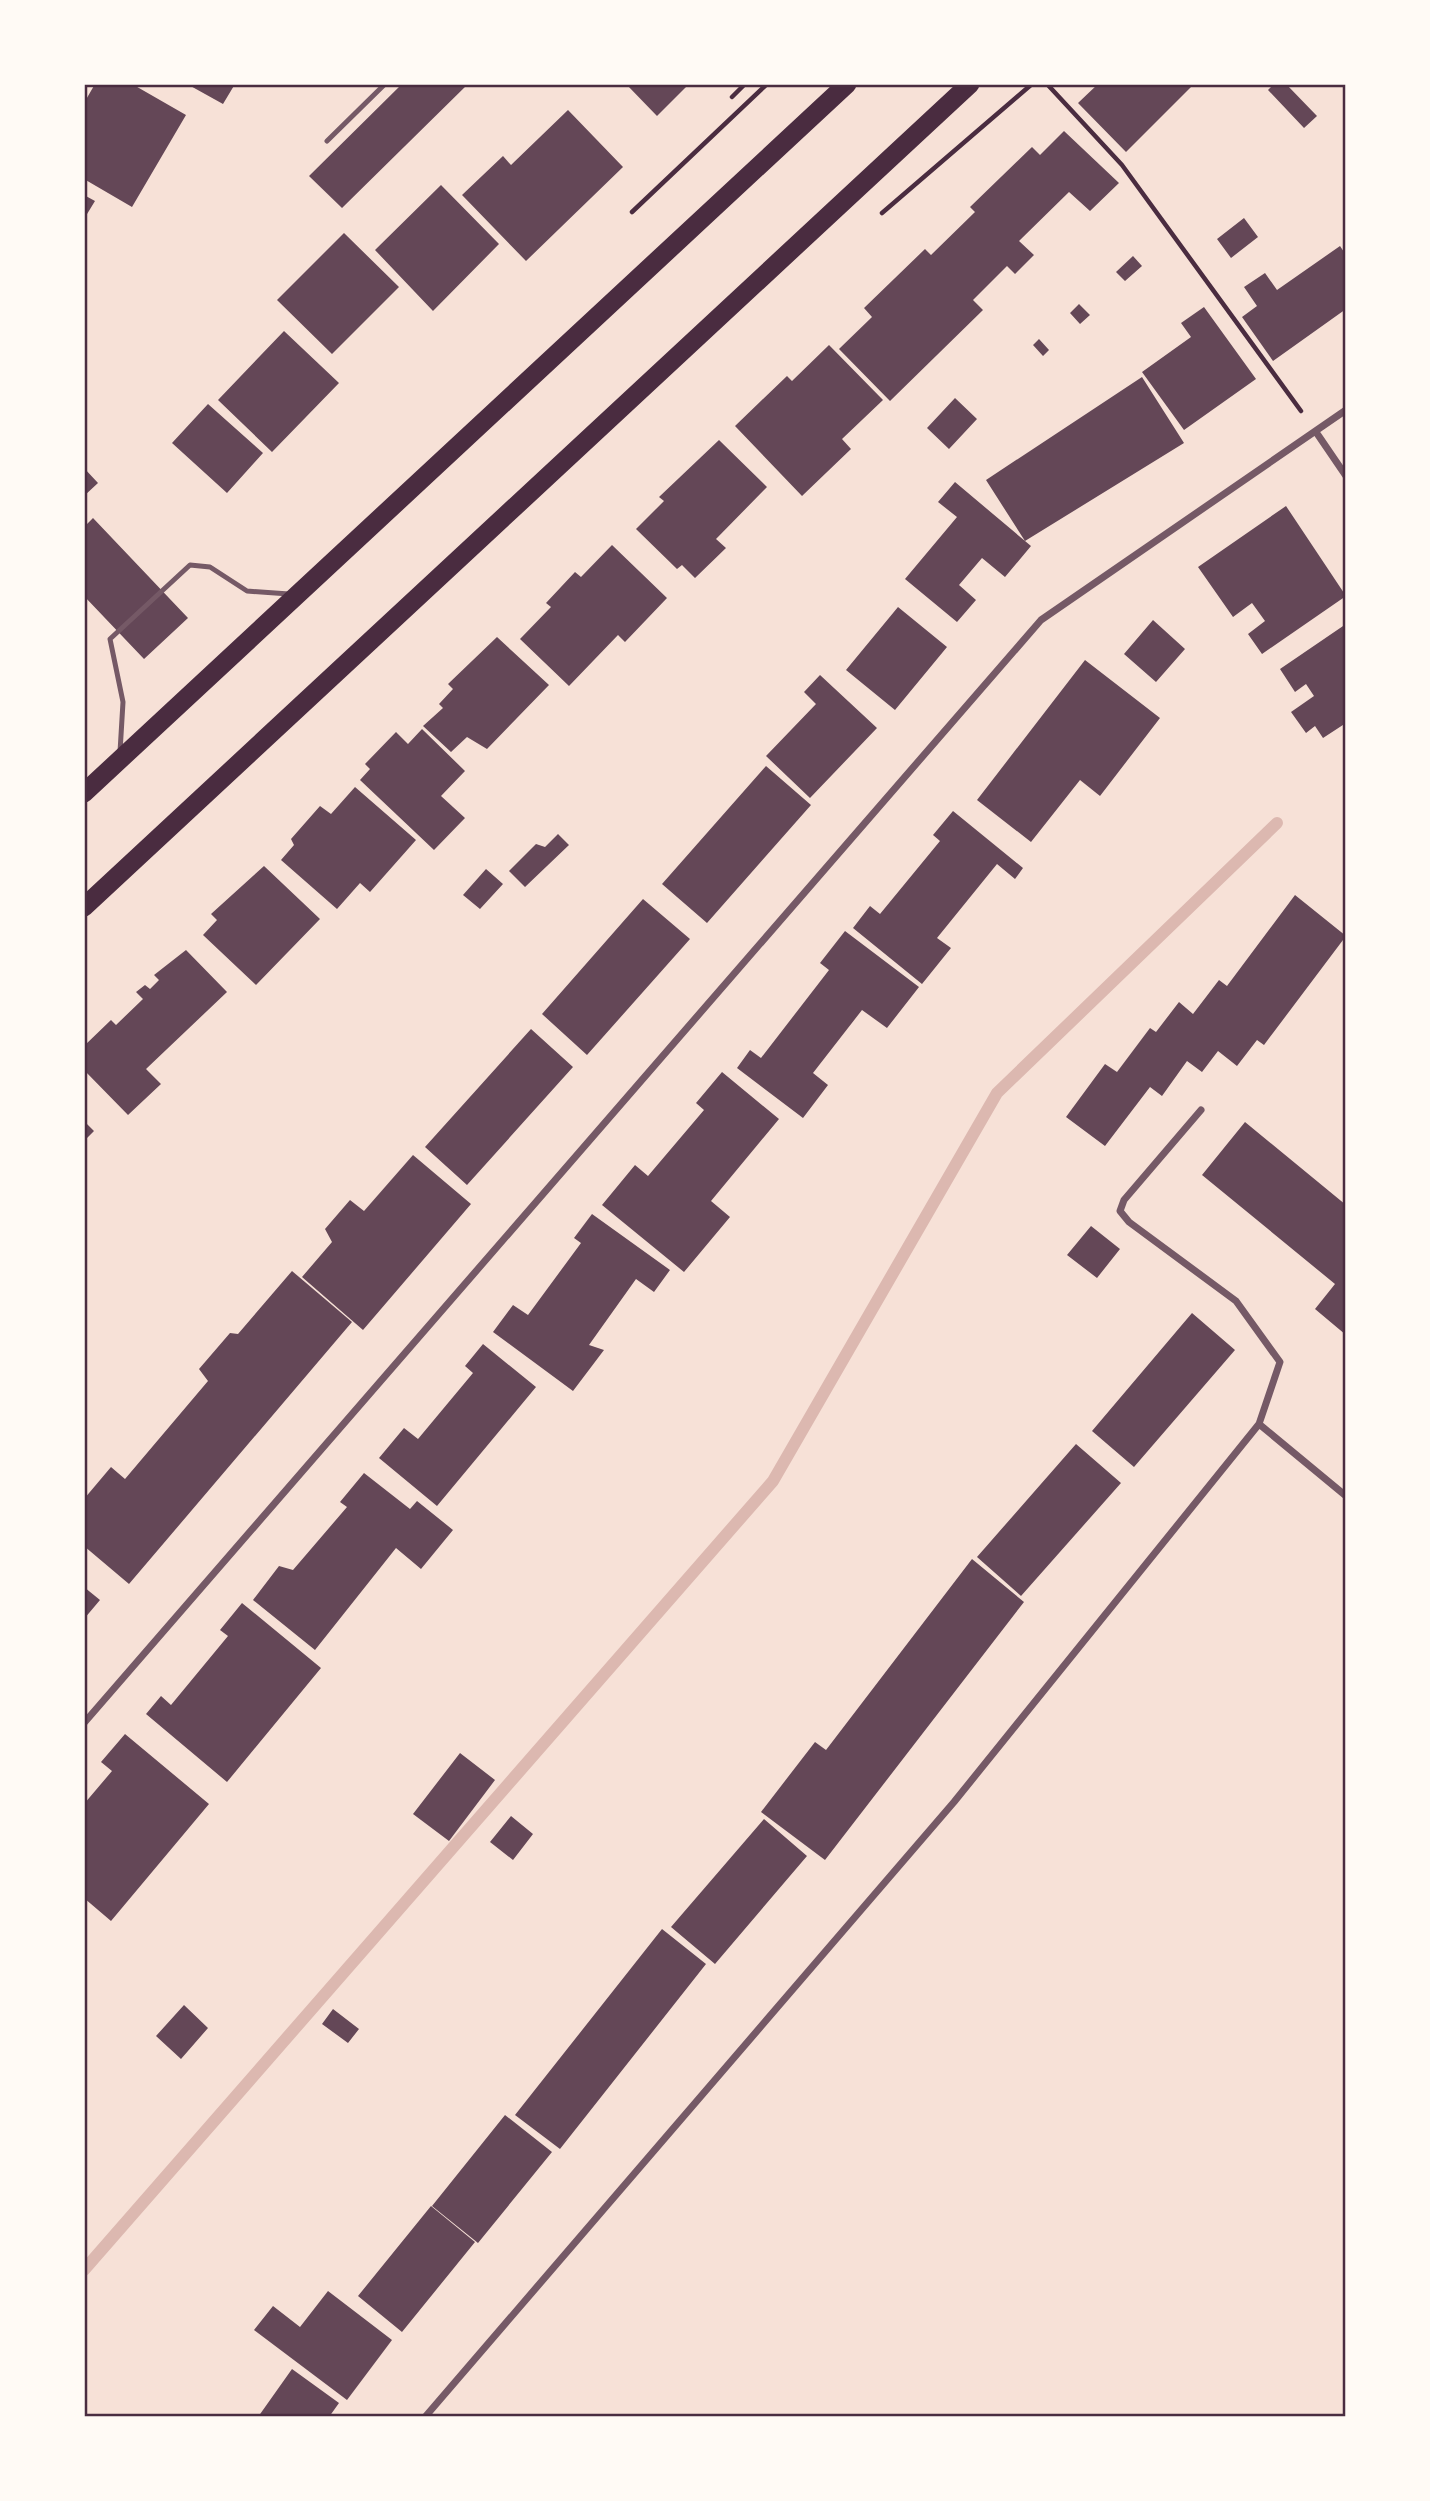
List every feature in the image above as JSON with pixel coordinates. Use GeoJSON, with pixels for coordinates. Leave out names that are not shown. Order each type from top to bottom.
{"type":"FeatureCollection","features":[{"type":"Feature","properties":{"kind":"highway"},"geometry":{"type":"LineString","coordinates":[[84,793],[847,84]]}},
{"type":"Feature","properties":{"kind":"highway"},"geometry":{"type":"LineString","coordinates":[[84,906],[970,84]]}},
{"type":"Feature","properties":{"kind":"street"},"geometry":{"type":"LineString","coordinates":[[84,1723],[1041,620],[1346,410]]}},
{"type":"Feature","properties":{"kind":"street"},"geometry":{"type":"LineString","coordinates":[[1316,432],[1346,476]]}},
{"type":"Feature","properties":{"kind":"street"},"geometry":{"type":"LineString","coordinates":[[425,2417],[954,1802],[1259,1424],[1280,1362],[1236,1301],[1129,1222],[1120,1211],[1124,1200],[1201,1110]]}},
{"type":"Feature","properties":{"kind":"street"},"geometry":{"type":"LineString","coordinates":[[1259,1424],[1346,1496]]}},
{"type":"Feature","properties":{"kind":"lane"},"geometry":{"type":"LineString","coordinates":[[327,141],[385,84]]}},
{"type":"Feature","properties":{"kind":"lane"},"geometry":{"type":"LineString","coordinates":[[118,762],[123,702],[110,639],[190,565],[210,567],[247,591],[297,595]]}},
{"type":"Feature","properties":{"kind":"path"},"geometry":{"type":"LineString","coordinates":[[732,97],[746,84]]}},
{"type":"Feature","properties":{"kind":"path"},"geometry":{"type":"LineString","coordinates":[[632,212],[767,84]]}},
{"type":"Feature","properties":{"kind":"path"},"geometry":{"type":"LineString","coordinates":[[876,218],[1032,84]]}},
{"type":"Feature","properties":{"kind":"path"},"geometry":{"type":"LineString","coordinates":[[1047,84],[1122,165],[1316,432]]}},
{"type":"Feature","properties":{"kind":"building"},"geometry":{"type":"Polygon","coordinates":[[[95,84],[132,84],[186,115],[132,207],[84,179],[84,103],[95,84]]]}},
{"type":"Feature","properties":{"kind":"building"},"geometry":{"type":"Polygon","coordinates":[[[187,84],[235,84],[223,104],[187,84]]]}},
{"type":"Feature","properties":{"kind":"building"},"geometry":{"type":"Polygon","coordinates":[[[402,84],[468,84],[342,208],[309,176],[402,84]]]}},
{"type":"Feature","properties":{"kind":"building"},"geometry":{"type":"Polygon","coordinates":[[[626,84],[689,84],[657,116],[626,84]]]}},
{"type":"Feature","properties":{"kind":"building"},"geometry":{"type":"Polygon","coordinates":[[[1098,84],[1194,84],[1126,152],[1078,103],[1098,84]]]}},
{"type":"Feature","properties":{"kind":"building"},"geometry":{"type":"Polygon","coordinates":[[[1274,84],[1286,84],[1317,116],[1304,128],[1268,90],[1274,84]]]}},
{"type":"Feature","properties":{"kind":"building"},"geometry":{"type":"Polygon","coordinates":[[[568,110],[623,167],[526,261],[462,195],[503,156],[511,165],[568,110]]]}},
{"type":"Feature","properties":{"kind":"building"},"geometry":{"type":"Polygon","coordinates":[[[1064,131],[1119,183],[1090,211],[1069,192],[1019,241],[1034,255],[1015,274],[1007,266],[973,300],[983,310],[890,401],[839,349],[872,317],[864,308],[925,249],[931,255],[975,212],[970,207],[1032,147],[1040,155],[1064,131]]]}},
{"type":"Feature","properties":{"kind":"building"},"geometry":{"type":"Polygon","coordinates":[[[441,185],[499,244],[433,311],[375,250],[441,185]]]}},
{"type":"Feature","properties":{"kind":"building"},"geometry":{"type":"Polygon","coordinates":[[[84,195],[95,201],[84,219],[84,195]]]}},
{"type":"Feature","properties":{"kind":"building"},"geometry":{"type":"Polygon","coordinates":[[[1244,218],[1258,237],[1231,258],[1217,239],[1244,218]]]}},
{"type":"Feature","properties":{"kind":"building"},"geometry":{"type":"Polygon","coordinates":[[[344,233],[399,287],[332,354],[277,300],[344,233]]]}},
{"type":"Feature","properties":{"kind":"building"},"geometry":{"type":"Polygon","coordinates":[[[1340,246],[1346,255],[1346,309],[1273,361],[1242,317],[1257,306],[1244,287],[1265,273],[1277,290],[1340,246]]]}},
{"type":"Feature","properties":{"kind":"building"},"geometry":{"type":"Polygon","coordinates":[[[1133,256],[1142,266],[1125,281],[1116,272],[1133,256]]]}},
{"type":"Feature","properties":{"kind":"building"},"geometry":{"type":"Polygon","coordinates":[[[1079,304],[1090,315],[1080,324],[1070,313],[1079,304]]]}},
{"type":"Feature","properties":{"kind":"building"},"geometry":{"type":"Polygon","coordinates":[[[1204,307],[1256,379],[1184,430],[1142,372],[1191,337],[1181,323],[1204,307]]]}},
{"type":"Feature","properties":{"kind":"building"},"geometry":{"type":"Polygon","coordinates":[[[284,331],[339,383],[272,452],[218,400],[284,331]]]}},
{"type":"Feature","properties":{"kind":"building"},"geometry":{"type":"Polygon","coordinates":[[[1039,339],[1049,350],[1043,356],[1033,345],[1039,339]]]}},
{"type":"Feature","properties":{"kind":"building"},"geometry":{"type":"Polygon","coordinates":[[[829,345],[883,400],[842,439],[851,449],[802,496],[735,426],[787,376],[792,381],[829,345]]]}},
{"type":"Feature","properties":{"kind":"building"},"geometry":{"type":"Polygon","coordinates":[[[1142,377],[1184,443],[1025,541],[986,480],[1142,377]]]}},
{"type":"Feature","properties":{"kind":"building"},"geometry":{"type":"Polygon","coordinates":[[[955,398],[977,419],[949,449],[927,428],[955,398]]]}},
{"type":"Feature","properties":{"kind":"building"},"geometry":{"type":"Polygon","coordinates":[[[208,404],[263,453],[227,493],[172,443],[208,404]]]}},
{"type":"Feature","properties":{"kind":"building"},"geometry":{"type":"Polygon","coordinates":[[[719,440],[767,487],[716,539],[726,548],[695,578],[682,565],[677,569],[636,529],[664,501],[659,497],[719,440]]]}},
{"type":"Feature","properties":{"kind":"building"},"geometry":{"type":"Polygon","coordinates":[[[84,468],[98,483],[84,496],[84,468]]]}},
{"type":"Feature","properties":{"kind":"building"},"geometry":{"type":"Polygon","coordinates":[[[955,482],[1031,546],[1005,577],[982,558],[959,585],[976,600],[957,622],[905,579],[957,517],[938,502],[955,482]]]}},
{"type":"Feature","properties":{"kind":"building"},"geometry":{"type":"Polygon","coordinates":[[[1286,506],[1346,596],[1262,654],[1248,634],[1265,621],[1252,603],[1233,617],[1198,567],[1286,506]]]}},
{"type":"Feature","properties":{"kind":"building"},"geometry":{"type":"Polygon","coordinates":[[[93,518],[188,618],[144,659],[84,596],[84,527],[93,518]]]}},
{"type":"Feature","properties":{"kind":"building"},"geometry":{"type":"Polygon","coordinates":[[[612,545],[667,598],[625,642],[618,635],[569,686],[520,639],[551,607],[546,603],[575,572],[581,577],[612,545]]]}},
{"type":"Feature","properties":{"kind":"building"},"geometry":{"type":"Polygon","coordinates":[[[898,607],[947,647],[895,710],[846,670],[898,607]]]}},
{"type":"Feature","properties":{"kind":"building"},"geometry":{"type":"Polygon","coordinates":[[[1153,620],[1185,649],[1156,682],[1124,654],[1153,620]]]}},
{"type":"Feature","properties":{"kind":"building"},"geometry":{"type":"Polygon","coordinates":[[[1346,624],[1346,723],[1323,738],[1315,726],[1306,733],[1291,712],[1314,696],[1306,684],[1295,692],[1280,669],[1346,624]]]}},
{"type":"Feature","properties":{"kind":"building"},"geometry":{"type":"Polygon","coordinates":[[[497,637],[549,685],[487,749],[467,737],[451,752],[423,726],[443,708],[439,704],[453,689],[448,684],[497,637]]]}},
{"type":"Feature","properties":{"kind":"building"},"geometry":{"type":"Polygon","coordinates":[[[1085,660],[1160,718],[1100,796],[1080,780],[1031,842],[977,800],[1085,660]]]}},
{"type":"Feature","properties":{"kind":"building"},"geometry":{"type":"Polygon","coordinates":[[[820,675],[877,728],[810,798],[766,756],[816,704],[804,692],[820,675]]]}},
{"type":"Feature","properties":{"kind":"building"},"geometry":{"type":"Polygon","coordinates":[[[422,729],[465,771],[441,796],[465,818],[434,850],[360,780],[370,769],[365,764],[396,732],[408,744],[422,729]]]}},
{"type":"Feature","properties":{"kind":"building"},"geometry":{"type":"Polygon","coordinates":[[[766,766],[811,805],[707,923],[662,884],[766,766]]]}},
{"type":"Feature","properties":{"kind":"building"},"geometry":{"type":"Polygon","coordinates":[[[355,787],[416,840],[370,892],[360,883],[337,909],[281,860],[294,845],[291,839],[320,806],[331,814],[355,787]]]}},
{"type":"Feature","properties":{"kind":"building"},"geometry":{"type":"Polygon","coordinates":[[[953,811],[1023,868],[1015,879],[997,864],[937,938],[951,948],[922,984],[853,928],[870,906],[880,914],[940,841],[933,835],[953,811]]]}},
{"type":"Feature","properties":{"kind":"building"},"geometry":{"type":"Polygon","coordinates":[[[558,834],[569,845],[525,887],[509,871],[536,844],[545,847],[558,834]]]}},
{"type":"Feature","properties":{"kind":"building"},"geometry":{"type":"Polygon","coordinates":[[[264,866],[320,919],[256,985],[203,935],[217,920],[211,914],[264,866]]]}},
{"type":"Feature","properties":{"kind":"building"},"geometry":{"type":"Polygon","coordinates":[[[486,869],[503,884],[480,909],[463,895],[486,869]]]}},
{"type":"Feature","properties":{"kind":"building"},"geometry":{"type":"Polygon","coordinates":[[[1295,895],[1346,936],[1264,1045],[1257,1040],[1237,1066],[1218,1051],[1202,1072],[1187,1061],[1162,1096],[1150,1087],[1105,1146],[1066,1117],[1105,1064],[1117,1072],[1150,1028],[1156,1032],[1179,1002],[1193,1014],[1219,980],[1227,986],[1295,895]]]}},
{"type":"Feature","properties":{"kind":"building"},"geometry":{"type":"Polygon","coordinates":[[[643,899],[690,939],[587,1055],[542,1014],[643,899]]]}},
{"type":"Feature","properties":{"kind":"building"},"geometry":{"type":"Polygon","coordinates":[[[845,931],[919,987],[887,1028],[862,1010],[813,1073],[828,1085],[803,1118],[737,1068],[750,1050],[761,1058],[829,970],[820,963],[845,931]]]}},
{"type":"Feature","properties":{"kind":"building"},"geometry":{"type":"Polygon","coordinates":[[[186,950],[227,992],[146,1069],[161,1084],[128,1115],[84,1070],[84,1046],[111,1020],[116,1025],[143,999],[136,992],[145,985],[150,989],[159,980],[154,975],[186,950]]]}},
{"type":"Feature","properties":{"kind":"building"},"geometry":{"type":"Polygon","coordinates":[[[531,1029],[573,1067],[467,1185],[425,1147],[531,1029]]]}},
{"type":"Feature","properties":{"kind":"building"},"geometry":{"type":"Polygon","coordinates":[[[722,1072],[779,1119],[711,1201],[730,1217],[684,1272],[602,1205],[635,1165],[648,1176],[704,1110],[696,1103],[722,1072]]]}},
{"type":"Feature","properties":{"kind":"building"},"geometry":{"type":"Polygon","coordinates":[[[84,1121],[94,1131],[84,1141],[84,1121]]]}},
{"type":"Feature","properties":{"kind":"building"},"geometry":{"type":"Polygon","coordinates":[[[1245,1122],[1346,1205],[1346,1335],[1315,1309],[1335,1284],[1202,1175],[1245,1122]]]}},
{"type":"Feature","properties":{"kind":"building"},"geometry":{"type":"Polygon","coordinates":[[[413,1155],[471,1204],[363,1330],[302,1277],[332,1242],[325,1229],[350,1200],[364,1211],[413,1155]]]}},
{"type":"Feature","properties":{"kind":"building"},"geometry":{"type":"Polygon","coordinates":[[[592,1214],[670,1270],[654,1292],[636,1279],[589,1345],[604,1350],[573,1391],[493,1332],[513,1305],[528,1315],[581,1243],[574,1238],[592,1214]]]}},
{"type":"Feature","properties":{"kind":"building"},"geometry":{"type":"Polygon","coordinates":[[[1091,1226],[1120,1249],[1097,1278],[1067,1255],[1091,1226]]]}},
{"type":"Feature","properties":{"kind":"building"},"geometry":{"type":"Polygon","coordinates":[[[292,1271],[352,1322],[129,1584],[84,1546],[84,1499],[111,1467],[125,1479],[208,1381],[199,1369],[230,1333],[238,1334],[292,1271]]]}},
{"type":"Feature","properties":{"kind":"building"},"geometry":{"type":"Polygon","coordinates":[[[1192,1313],[1235,1350],[1134,1467],[1092,1431],[1192,1313]]]}},
{"type":"Feature","properties":{"kind":"building"},"geometry":{"type":"Polygon","coordinates":[[[483,1344],[536,1387],[437,1506],[379,1458],[404,1428],[418,1439],[473,1373],[465,1366],[483,1344]]]}},
{"type":"Feature","properties":{"kind":"building"},"geometry":{"type":"Polygon","coordinates":[[[1076,1444],[1121,1483],[1021,1596],[977,1557],[1076,1444]]]}},
{"type":"Feature","properties":{"kind":"building"},"geometry":{"type":"Polygon","coordinates":[[[364,1473],[410,1509],[417,1501],[453,1530],[421,1569],[396,1548],[315,1650],[253,1600],[279,1566],[293,1570],[347,1507],[340,1502],[364,1473]]]}},
{"type":"Feature","properties":{"kind":"building"},"geometry":{"type":"Polygon","coordinates":[[[972,1559],[1024,1602],[825,1860],[761,1812],[815,1742],[826,1750],[972,1559]]]}},
{"type":"Feature","properties":{"kind":"building"},"geometry":{"type":"Polygon","coordinates":[[[84,1587],[100,1600],[84,1619],[84,1587]]]}},
{"type":"Feature","properties":{"kind":"building"},"geometry":{"type":"Polygon","coordinates":[[[242,1603],[321,1668],[227,1782],[146,1714],[161,1696],[171,1705],[228,1636],[220,1630],[242,1603]]]}},
{"type":"Feature","properties":{"kind":"building"},"geometry":{"type":"Polygon","coordinates":[[[125,1734],[209,1804],[111,1921],[84,1898],[84,1804],[112,1771],[101,1762],[125,1734]]]}},
{"type":"Feature","properties":{"kind":"building"},"geometry":{"type":"Polygon","coordinates":[[[460,1753],[495,1780],[449,1841],[413,1814],[460,1753]]]}},
{"type":"Feature","properties":{"kind":"building"},"geometry":{"type":"Polygon","coordinates":[[[511,1816],[533,1834],[513,1860],[490,1842],[511,1816]]]}},
{"type":"Feature","properties":{"kind":"building"},"geometry":{"type":"Polygon","coordinates":[[[764,1819],[807,1856],[715,1964],[671,1927],[764,1819]]]}},
{"type":"Feature","properties":{"kind":"building"},"geometry":{"type":"Polygon","coordinates":[[[662,1929],[706,1964],[560,2149],[515,2115],[662,1929]]]}},
{"type":"Feature","properties":{"kind":"building"},"geometry":{"type":"Polygon","coordinates":[[[184,2005],[208,2028],[181,2059],[156,2036],[184,2005]]]}},
{"type":"Feature","properties":{"kind":"building"},"geometry":{"type":"Polygon","coordinates":[[[333,2009],[359,2029],[348,2043],[322,2024],[333,2009]]]}},
{"type":"Feature","properties":{"kind":"building"},"geometry":{"type":"Polygon","coordinates":[[[505,2115],[552,2152],[478,2243],[432,2206],[505,2115]]]}},
{"type":"Feature","properties":{"kind":"building"},"geometry":{"type":"Polygon","coordinates":[[[431,2206],[475,2242],[402,2332],[358,2296],[431,2206]]]}},
{"type":"Feature","properties":{"kind":"building"},"geometry":{"type":"Polygon","coordinates":[[[328,2291],[392,2340],[347,2400],[254,2330],[273,2306],[300,2327],[328,2291]]]}},
{"type":"Feature","properties":{"kind":"building"},"geometry":{"type":"Polygon","coordinates":[[[292,2369],[339,2403],[329,2417],[258,2417],[292,2369]]]}},
{"type":"Feature","properties":{"kind":"waterway"},"geometry":{"type":"LineString","coordinates":[[84,2270],[773,1481],[997,1093],[1277,823]]}}]}
